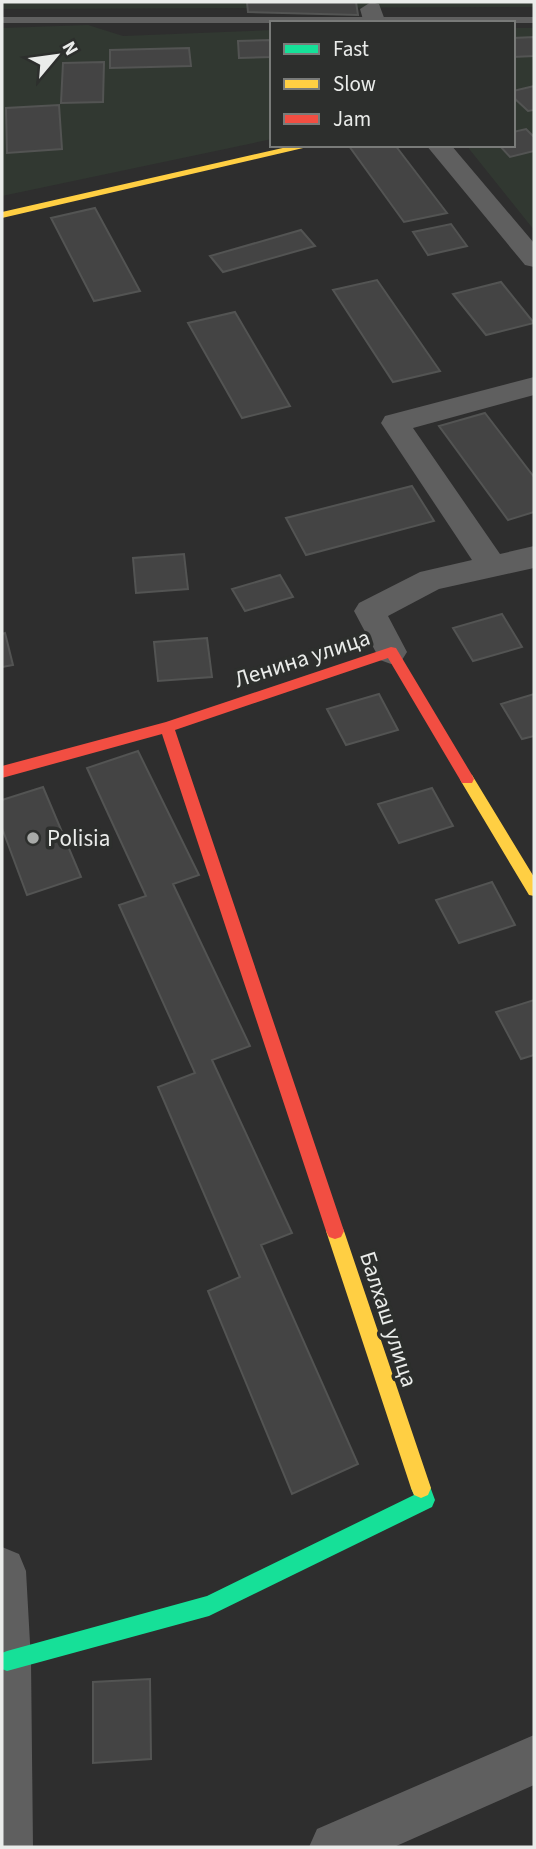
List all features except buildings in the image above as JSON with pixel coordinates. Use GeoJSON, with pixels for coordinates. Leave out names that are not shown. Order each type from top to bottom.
{"type":"FeatureCollection","features":[{"type":"Feature","properties":{"kind":"street"},"geometry":{"type":"LineString","coordinates":[[2,215],[302,147]]}},
{"type":"Feature","properties":{"kind":"street"},"geometry":{"type":"LineString","coordinates":[[440,147],[534,259]]}},
{"type":"Feature","properties":{"kind":"street"},"geometry":{"type":"LineString","coordinates":[[492,566],[395,423],[534,386]]}},
{"type":"Feature","properties":{"kind":"street"},"geometry":{"type":"LineString","coordinates":[[391,652],[370,611],[431,580],[534,557]]}},
{"type":"Feature","properties":{"kind":"street","name":"Ленина улица"},"geometry":{"type":"LineString","coordinates":[[2,772],[167,727],[391,652],[534,890]]}},
{"type":"Feature","properties":{"kind":"street","name":"Балхаш улица"},"geometry":{"type":"LineString","coordinates":[[7,1661],[209,1606],[425,1500],[167,727]]}},
{"type":"Feature","properties":{"kind":"street"},"geometry":{"type":"LineString","coordinates":[[2,1571],[7,1661],[7,1847]]}},
{"type":"Feature","properties":{"kind":"street"},"geometry":{"type":"LineString","coordinates":[[335,1847],[534,1760]]}},
{"type":"Feature","properties":{"kind":"lane"},"geometry":{"type":"LineString","coordinates":[[2,20],[372,14],[534,20]]}},
{"type":"Feature","properties":{"kind":"shaded area"},"geometry":{"type":"Polygon","coordinates":[[[2,2],[534,2],[534,7],[2,9],[2,2]]]}},
{"type":"Feature","properties":{"kind":"shaded area"},"geometry":{"type":"Polygon","coordinates":[[[88,25],[123,36],[270,30],[270,139],[2,196],[2,28],[88,25]]]}},
{"type":"Feature","properties":{"kind":"shaded area"},"geometry":{"type":"Polygon","coordinates":[[[515,28],[534,28],[534,230],[468,147],[515,147],[515,28]]]}},
{"type":"Feature","properties":{"kind":"traffic: fast"},"geometry":{"type":"LineString","coordinates":[[7,1661],[209,1606],[425,1500],[421,1488]]}},
{"type":"Feature","properties":{"kind":"traffic: slow"},"geometry":{"type":"LineString","coordinates":[[2,215],[302,147]]}},
{"type":"Feature","properties":{"kind":"traffic: slow"},"geometry":{"type":"LineString","coordinates":[[467,779],[534,890]]}},
{"type":"Feature","properties":{"kind":"traffic: slow"},"geometry":{"type":"LineString","coordinates":[[335,1231],[421,1488]]}},
{"type":"Feature","properties":{"kind":"traffic: jam"},"geometry":{"type":"LineString","coordinates":[[2,772],[167,727],[391,652],[467,779]]}},
{"type":"Feature","properties":{"kind":"traffic: jam"},"geometry":{"type":"LineString","coordinates":[[167,727],[335,1231]]}},
{"type":"Feature","properties":{"kind":"place","name":"Polisia"},"geometry":{"type":"Point","coordinates":[33,838]}}]}
